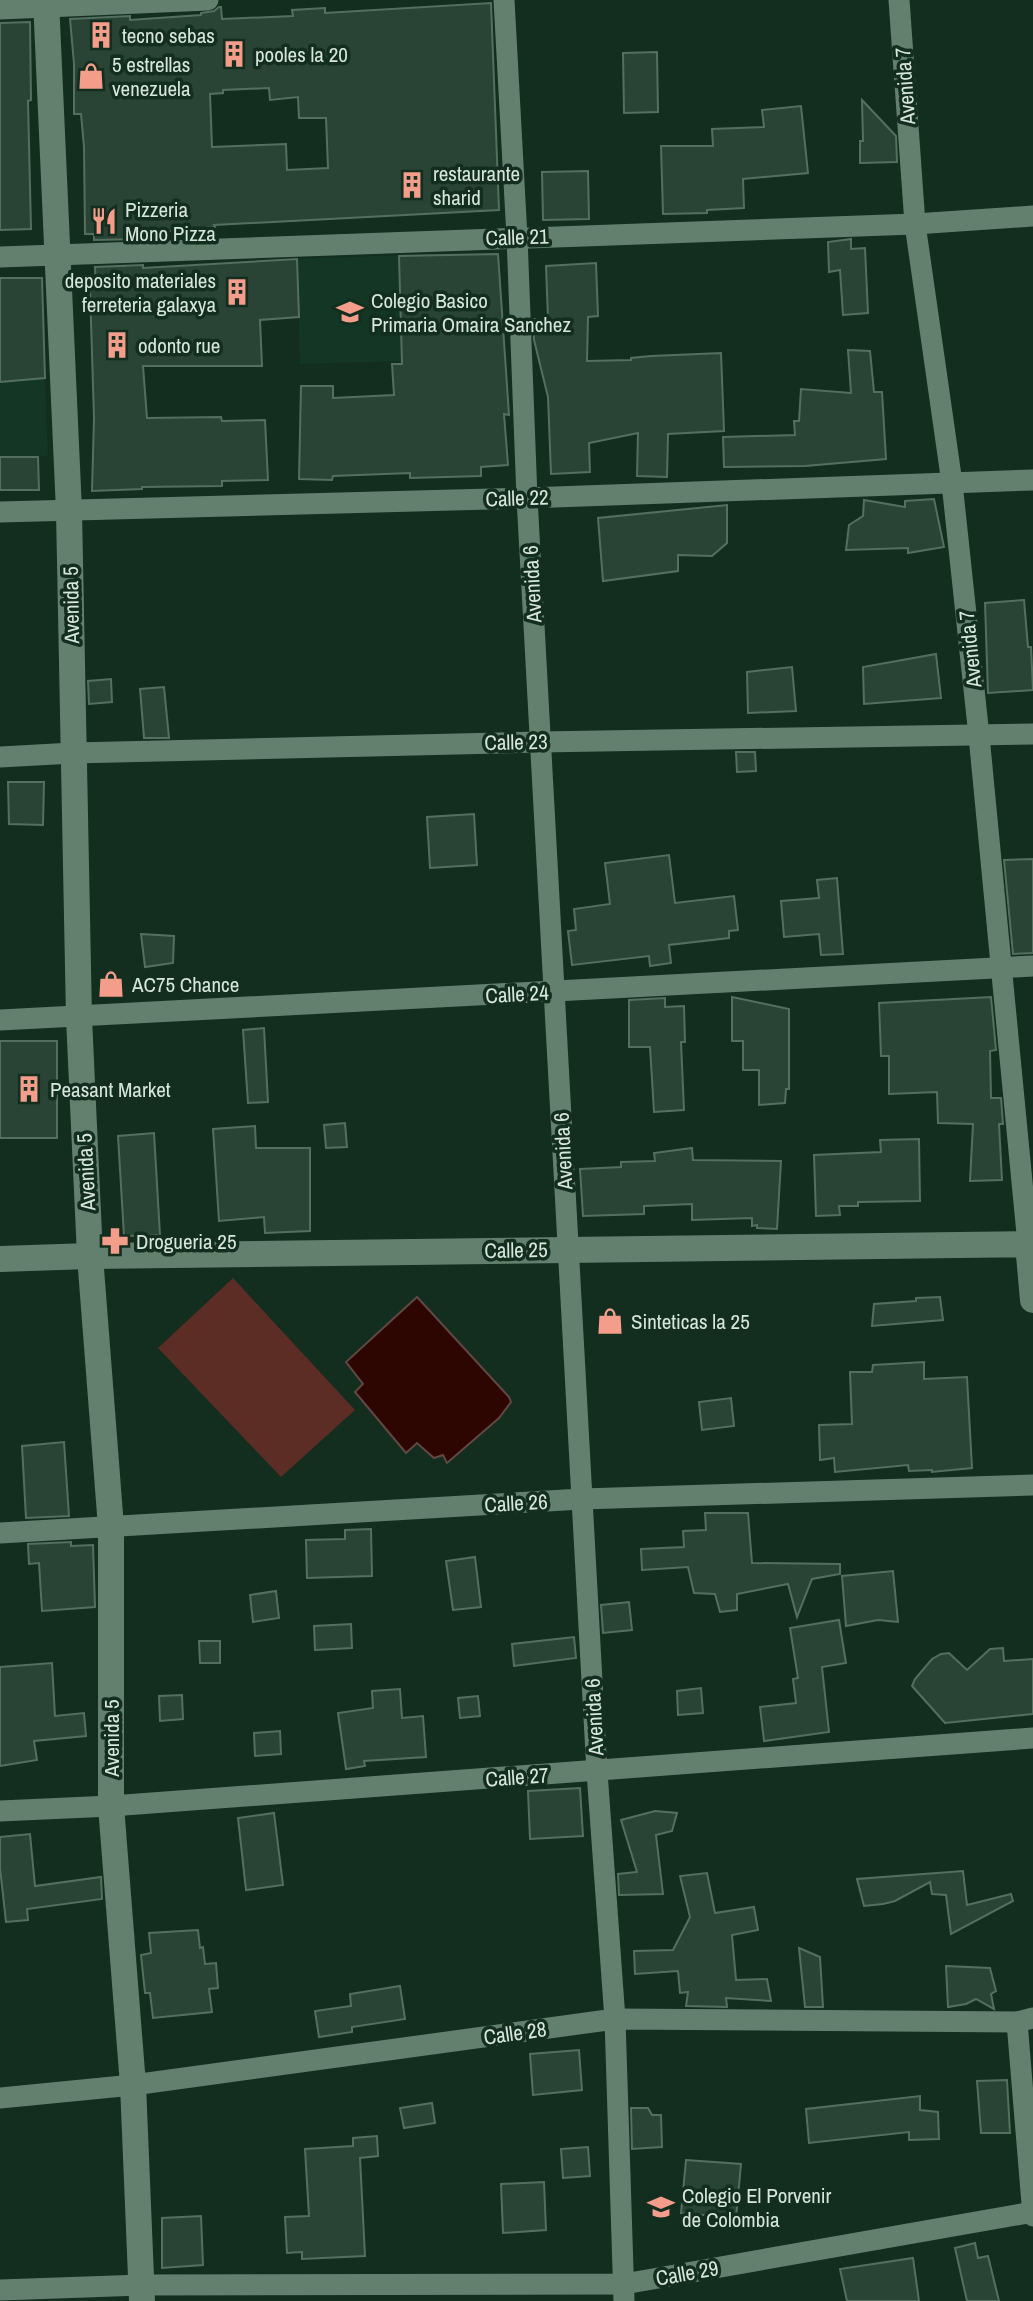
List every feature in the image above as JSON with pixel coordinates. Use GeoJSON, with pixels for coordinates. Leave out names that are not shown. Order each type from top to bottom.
{"type":"FeatureCollection","features":[{"type":"Feature","properties":{"kind":"street"},"geometry":{"type":"LineString","coordinates":[[0,9],[46,4],[208,0]]}},
{"type":"Feature","properties":{"kind":"street","name":"Avenida 6"},"geometry":{"type":"LineString","coordinates":[[504,0],[540,742],[597,1772],[615,2019],[624,2293]]}},
{"type":"Feature","properties":{"kind":"street","name":"Avenida 7"},"geometry":{"type":"LineString","coordinates":[[899,0],[915,224],[952,483],[1030,1244],[1033,1300]]}},
{"type":"Feature","properties":{"kind":"street","name":"Avenida 5"},"geometry":{"type":"LineString","coordinates":[[46,4],[69,511],[79,1018],[90,1256],[111,1527],[111,1806],[133,2085],[142,2293]]}},
{"type":"Feature","properties":{"kind":"street","name":"Calle 21"},"geometry":{"type":"LineString","coordinates":[[0,257],[915,224],[1033,216]]}},
{"type":"Feature","properties":{"kind":"street","name":"Calle 22"},"geometry":{"type":"LineString","coordinates":[[0,512],[527,498],[1033,480]]}},
{"type":"Feature","properties":{"kind":"street","name":"Calle 23"},"geometry":{"type":"LineString","coordinates":[[0,757],[540,742],[1033,734]]}},
{"type":"Feature","properties":{"kind":"street","name":"Calle 24"},"geometry":{"type":"LineString","coordinates":[[0,1020],[79,1018],[1033,966]]}},
{"type":"Feature","properties":{"kind":"street","name":"Calle 25"},"geometry":{"type":"LineString","coordinates":[[0,1259],[1030,1244]]}},
{"type":"Feature","properties":{"kind":"street","name":"Calle 26"},"geometry":{"type":"LineString","coordinates":[[0,1533],[582,1499],[1033,1485]]}},
{"type":"Feature","properties":{"kind":"street","name":"Calle 27"},"geometry":{"type":"LineString","coordinates":[[0,1811],[111,1806],[597,1772],[1033,1738]]}},
{"type":"Feature","properties":{"kind":"street","name":"Calle 28"},"geometry":{"type":"LineString","coordinates":[[0,2098],[133,2085],[615,2019],[1025,2020]]}},
{"type":"Feature","properties":{"kind":"street"},"geometry":{"type":"LineString","coordinates":[[1025,2020],[1033,2213]]}},
{"type":"Feature","properties":{"kind":"street","name":"Calle 29"},"geometry":{"type":"LineString","coordinates":[[0,2290],[142,2293],[624,2293],[1033,2213]]}},
{"type":"Feature","properties":{"kind":"shaded area"},"geometry":{"type":"Polygon","coordinates":[[[399,255],[402,361],[300,364],[297,259],[399,255]]]}},
{"type":"Feature","properties":{"kind":"shaded area"},"geometry":{"type":"Polygon","coordinates":[[[45,378],[48,456],[0,457],[0,382],[45,378]]]}},
{"type":"Feature","properties":{"kind":"shaded area"},"geometry":{"type":"Polygon","coordinates":[[[233,1278],[355,1410],[281,1477],[158,1348],[233,1278]]]}},
{"type":"Feature","properties":{"kind":"shaded area"},"geometry":{"type":"Polygon","coordinates":[[[417,1297],[511,1402],[499,1418],[447,1463],[443,1455],[434,1458],[417,1443],[406,1453],[355,1392],[363,1384],[346,1362],[417,1297]]]}},
{"type":"Feature","properties":{"kind":"building"},"geometry":{"type":"Polygon","coordinates":[[[491,3],[499,210],[214,225],[215,227],[141,234],[141,239],[94,240],[94,234],[85,234],[84,147],[81,114],[74,114],[74,64],[70,19],[130,16],[130,20],[201,15],[219,7],[222,19],[293,16],[292,10],[325,8],[325,13],[491,3]],[[269,88],[223,90],[223,93],[210,94],[212,147],[286,144],[287,170],[328,168],[326,118],[299,118],[298,97],[270,100],[269,88]]]}},
{"type":"Feature","properties":{"kind":"building"},"geometry":{"type":"Polygon","coordinates":[[[30,22],[31,100],[28,101],[31,229],[0,230],[0,23],[30,22]]]}},
{"type":"Feature","properties":{"kind":"building"},"geometry":{"type":"Polygon","coordinates":[[[657,52],[658,112],[624,113],[623,53],[657,52]]]}},
{"type":"Feature","properties":{"kind":"building"},"geometry":{"type":"Polygon","coordinates":[[[862,100],[896,136],[897,162],[860,163],[860,141],[863,141],[862,100]]]}},
{"type":"Feature","properties":{"kind":"building"},"geometry":{"type":"Polygon","coordinates":[[[801,106],[808,173],[743,179],[744,208],[707,210],[707,213],[663,214],[661,146],[713,146],[712,129],[764,127],[762,110],[801,106]]]}},
{"type":"Feature","properties":{"kind":"building"},"geometry":{"type":"Polygon","coordinates":[[[588,171],[589,219],[543,220],[542,172],[588,171]]]}},
{"type":"Feature","properties":{"kind":"building"},"geometry":{"type":"Polygon","coordinates":[[[851,239],[851,249],[865,248],[868,313],[843,315],[840,270],[829,272],[828,242],[851,239]]]}},
{"type":"Feature","properties":{"kind":"building"},"geometry":{"type":"Polygon","coordinates":[[[498,254],[509,415],[504,414],[508,465],[481,467],[481,476],[410,478],[410,473],[333,476],[332,480],[299,479],[301,386],[333,386],[333,398],[394,395],[392,364],[402,364],[399,256],[498,254]]]}},
{"type":"Feature","properties":{"kind":"building"},"geometry":{"type":"Polygon","coordinates":[[[297,259],[299,317],[260,320],[262,366],[143,366],[147,418],[221,417],[222,421],[265,420],[268,480],[222,481],[222,486],[92,491],[94,418],[90,289],[96,289],[95,267],[143,265],[143,268],[297,259]]]}},
{"type":"Feature","properties":{"kind":"building"},"geometry":{"type":"Polygon","coordinates":[[[596,263],[598,316],[588,317],[587,361],[721,353],[724,431],[668,434],[667,477],[637,476],[638,433],[589,443],[590,472],[551,474],[548,397],[534,340],[533,319],[548,319],[546,266],[596,263]]]}},
{"type":"Feature","properties":{"kind":"building"},"geometry":{"type":"Polygon","coordinates":[[[0,278],[42,278],[45,378],[0,382],[0,278]]]}},
{"type":"Feature","properties":{"kind":"building"},"geometry":{"type":"Polygon","coordinates":[[[848,350],[870,351],[874,392],[882,392],[886,459],[805,466],[724,467],[723,437],[795,435],[794,421],[799,421],[801,389],[851,393],[848,350]]]}},
{"type":"Feature","properties":{"kind":"building"},"geometry":{"type":"Polygon","coordinates":[[[0,457],[38,457],[39,490],[0,490],[0,457]]]}},
{"type":"Feature","properties":{"kind":"building"},"geometry":{"type":"Polygon","coordinates":[[[934,499],[944,547],[908,553],[908,548],[846,550],[849,525],[863,516],[864,500],[905,507],[905,501],[934,499]]]}},
{"type":"Feature","properties":{"kind":"building"},"geometry":{"type":"Polygon","coordinates":[[[727,505],[727,543],[712,556],[678,555],[678,571],[603,581],[598,518],[727,505]]]}},
{"type":"Feature","properties":{"kind":"building"},"geometry":{"type":"Polygon","coordinates":[[[1024,600],[1028,647],[1031,647],[1033,690],[988,693],[985,603],[1024,600]]]}},
{"type":"Feature","properties":{"kind":"building"},"geometry":{"type":"Polygon","coordinates":[[[936,654],[941,698],[864,704],[863,667],[936,654]]]}},
{"type":"Feature","properties":{"kind":"building"},"geometry":{"type":"Polygon","coordinates":[[[792,667],[796,711],[748,713],[747,672],[792,667]]]}},
{"type":"Feature","properties":{"kind":"building"},"geometry":{"type":"Polygon","coordinates":[[[111,679],[112,702],[89,704],[88,681],[111,679]]]}},
{"type":"Feature","properties":{"kind":"building"},"geometry":{"type":"Polygon","coordinates":[[[164,687],[169,738],[144,738],[140,689],[164,687]]]}},
{"type":"Feature","properties":{"kind":"building"},"geometry":{"type":"Polygon","coordinates":[[[736,752],[755,752],[756,771],[737,772],[736,752]]]}},
{"type":"Feature","properties":{"kind":"building"},"geometry":{"type":"Polygon","coordinates":[[[8,782],[44,782],[43,825],[9,824],[8,782]]]}},
{"type":"Feature","properties":{"kind":"building"},"geometry":{"type":"Polygon","coordinates":[[[474,814],[477,865],[430,868],[427,817],[474,814]]]}},
{"type":"Feature","properties":{"kind":"building"},"geometry":{"type":"Polygon","coordinates":[[[669,855],[675,903],[734,896],[738,930],[729,931],[729,938],[669,945],[671,963],[650,966],[649,956],[572,965],[568,931],[576,930],[574,909],[610,904],[605,863],[669,855]]]}},
{"type":"Feature","properties":{"kind":"building"},"geometry":{"type":"Polygon","coordinates":[[[1033,859],[1033,953],[1013,954],[1004,860],[1033,859]]]}},
{"type":"Feature","properties":{"kind":"building"},"geometry":{"type":"Polygon","coordinates":[[[837,878],[843,954],[821,955],[819,934],[784,937],[781,901],[819,898],[817,880],[837,878]]]}},
{"type":"Feature","properties":{"kind":"building"},"geometry":{"type":"Polygon","coordinates":[[[141,934],[174,936],[173,963],[145,967],[141,934]]]}},
{"type":"Feature","properties":{"kind":"building"},"geometry":{"type":"Polygon","coordinates":[[[732,997],[789,1009],[789,1089],[786,1089],[785,1103],[759,1105],[759,1070],[743,1070],[743,1041],[732,1041],[732,997]]]}},
{"type":"Feature","properties":{"kind":"building"},"geometry":{"type":"Polygon","coordinates":[[[991,997],[996,1050],[990,1051],[991,1098],[1001,1098],[1003,1124],[999,1124],[1002,1180],[970,1181],[973,1124],[938,1123],[937,1092],[889,1094],[889,1056],[881,1056],[879,1003],[991,997]]]}},
{"type":"Feature","properties":{"kind":"building"},"geometry":{"type":"Polygon","coordinates":[[[665,998],[665,1007],[684,1006],[685,1042],[681,1042],[684,1110],[654,1112],[650,1047],[629,1047],[629,1000],[665,998]]]}},
{"type":"Feature","properties":{"kind":"building"},"geometry":{"type":"Polygon","coordinates":[[[264,1028],[268,1102],[248,1103],[243,1030],[264,1028]]]}},
{"type":"Feature","properties":{"kind":"building","name":"Peasant Market"},"geometry":{"type":"Polygon","coordinates":[[[0,1041],[57,1041],[57,1138],[0,1138],[0,1041]]]}},
{"type":"Feature","properties":{"kind":"building"},"geometry":{"type":"Polygon","coordinates":[[[345,1123],[347,1147],[326,1148],[324,1125],[345,1123]]]}},
{"type":"Feature","properties":{"kind":"building"},"geometry":{"type":"Polygon","coordinates":[[[255,1126],[256,1148],[310,1148],[310,1231],[265,1233],[264,1217],[219,1221],[213,1129],[255,1126]]]}},
{"type":"Feature","properties":{"kind":"building"},"geometry":{"type":"Polygon","coordinates":[[[154,1133],[160,1235],[124,1236],[118,1136],[154,1133]]]}},
{"type":"Feature","properties":{"kind":"building"},"geometry":{"type":"Polygon","coordinates":[[[919,1139],[920,1201],[858,1202],[858,1206],[839,1206],[840,1215],[816,1216],[814,1155],[881,1152],[880,1140],[919,1139]]]}},
{"type":"Feature","properties":{"kind":"building"},"geometry":{"type":"Polygon","coordinates":[[[692,1148],[693,1160],[781,1161],[777,1229],[752,1226],[752,1218],[692,1220],[692,1204],[644,1206],[644,1214],[583,1216],[580,1169],[621,1167],[621,1162],[655,1161],[654,1153],[692,1148]]]}},
{"type":"Feature","properties":{"kind":"building"},"geometry":{"type":"Polygon","coordinates":[[[940,1297],[943,1320],[872,1326],[874,1304],[940,1297]]]}},
{"type":"Feature","properties":{"kind":"building"},"geometry":{"type":"Polygon","coordinates":[[[924,1362],[924,1379],[967,1377],[972,1468],[909,1471],[908,1465],[835,1472],[834,1458],[820,1460],[819,1425],[852,1424],[850,1372],[872,1372],[873,1365],[924,1362]]]}},
{"type":"Feature","properties":{"kind":"building"},"geometry":{"type":"Polygon","coordinates":[[[731,1398],[734,1426],[702,1430],[699,1402],[731,1398]]]}},
{"type":"Feature","properties":{"kind":"building"},"geometry":{"type":"Polygon","coordinates":[[[64,1442],[69,1516],[26,1518],[22,1446],[64,1442]]]}},
{"type":"Feature","properties":{"kind":"building"},"geometry":{"type":"Polygon","coordinates":[[[705,1513],[748,1513],[752,1563],[840,1564],[840,1574],[812,1579],[797,1617],[788,1584],[737,1594],[737,1610],[720,1612],[715,1594],[694,1593],[688,1567],[642,1570],[641,1549],[684,1547],[683,1531],[706,1530],[705,1513]]]}},
{"type":"Feature","properties":{"kind":"building"},"geometry":{"type":"Polygon","coordinates":[[[371,1529],[372,1576],[307,1578],[306,1540],[345,1539],[345,1530],[371,1529]]]}},
{"type":"Feature","properties":{"kind":"building"},"geometry":{"type":"Polygon","coordinates":[[[71,1542],[71,1546],[93,1545],[95,1607],[42,1611],[39,1563],[29,1564],[28,1544],[71,1542]]]}},
{"type":"Feature","properties":{"kind":"building"},"geometry":{"type":"Polygon","coordinates":[[[475,1557],[481,1607],[453,1610],[446,1561],[475,1557]]]}},
{"type":"Feature","properties":{"kind":"building"},"geometry":{"type":"Polygon","coordinates":[[[893,1571],[898,1622],[878,1620],[846,1626],[842,1576],[893,1571]]]}},
{"type":"Feature","properties":{"kind":"building"},"geometry":{"type":"Polygon","coordinates":[[[276,1591],[279,1618],[253,1622],[250,1595],[276,1591]]]}},
{"type":"Feature","properties":{"kind":"building"},"geometry":{"type":"Polygon","coordinates":[[[629,1602],[632,1630],[603,1633],[601,1605],[629,1602]]]}},
{"type":"Feature","properties":{"kind":"building"},"geometry":{"type":"Polygon","coordinates":[[[839,1620],[846,1663],[822,1667],[829,1732],[764,1741],[760,1707],[796,1703],[793,1679],[798,1678],[790,1628],[839,1620]]]}},
{"type":"Feature","properties":{"kind":"building"},"geometry":{"type":"Polygon","coordinates":[[[351,1624],[352,1648],[315,1650],[314,1626],[351,1624]]]}},
{"type":"Feature","properties":{"kind":"building"},"geometry":{"type":"Polygon","coordinates":[[[574,1637],[576,1658],[514,1666],[512,1644],[574,1637]]]}},
{"type":"Feature","properties":{"kind":"building"},"geometry":{"type":"Polygon","coordinates":[[[199,1641],[220,1641],[220,1663],[200,1663],[199,1641]]]}},
{"type":"Feature","properties":{"kind":"building"},"geometry":{"type":"Polygon","coordinates":[[[1003,1648],[1004,1661],[1033,1659],[1033,1714],[945,1723],[912,1686],[932,1659],[941,1654],[949,1653],[967,1670],[990,1649],[1003,1648]]]}},
{"type":"Feature","properties":{"kind":"building"},"geometry":{"type":"Polygon","coordinates":[[[52,1663],[55,1716],[84,1713],[86,1736],[34,1741],[37,1760],[0,1766],[0,1667],[52,1663]]]}},
{"type":"Feature","properties":{"kind":"building"},"geometry":{"type":"Polygon","coordinates":[[[701,1688],[703,1713],[678,1715],[677,1691],[701,1688]]]}},
{"type":"Feature","properties":{"kind":"building"},"geometry":{"type":"Polygon","coordinates":[[[400,1689],[402,1718],[423,1716],[426,1757],[364,1761],[365,1766],[346,1769],[338,1713],[373,1708],[372,1691],[400,1689]]]}},
{"type":"Feature","properties":{"kind":"building"},"geometry":{"type":"Polygon","coordinates":[[[182,1695],[183,1719],[160,1721],[159,1696],[182,1695]]]}},
{"type":"Feature","properties":{"kind":"building"},"geometry":{"type":"Polygon","coordinates":[[[478,1696],[480,1716],[460,1718],[458,1698],[478,1696]]]}},
{"type":"Feature","properties":{"kind":"building"},"geometry":{"type":"Polygon","coordinates":[[[280,1731],[281,1754],[255,1756],[254,1733],[280,1731]]]}},
{"type":"Feature","properties":{"kind":"building"},"geometry":{"type":"Polygon","coordinates":[[[580,1788],[583,1836],[530,1839],[528,1791],[580,1788]]]}},
{"type":"Feature","properties":{"kind":"building"},"geometry":{"type":"Polygon","coordinates":[[[655,1811],[677,1813],[672,1831],[656,1835],[663,1894],[619,1895],[618,1874],[637,1872],[621,1820],[655,1811]]]}},
{"type":"Feature","properties":{"kind":"building"},"geometry":{"type":"Polygon","coordinates":[[[274,1813],[283,1885],[246,1890],[238,1818],[274,1813]]]}},
{"type":"Feature","properties":{"kind":"building"},"geometry":{"type":"Polygon","coordinates":[[[30,1834],[35,1886],[101,1877],[102,1899],[27,1909],[28,1920],[6,1922],[0,1868],[0,1837],[30,1834]]]}},
{"type":"Feature","properties":{"kind":"building"},"geometry":{"type":"Polygon","coordinates":[[[963,1871],[967,1905],[1011,1894],[1013,1901],[951,1934],[946,1895],[932,1894],[930,1882],[895,1901],[864,1906],[857,1879],[963,1871]]]}},
{"type":"Feature","properties":{"kind":"building"},"geometry":{"type":"Polygon","coordinates":[[[707,1873],[715,1913],[754,1907],[758,1930],[732,1935],[736,1980],[767,1979],[771,2001],[726,1998],[727,2007],[686,2006],[688,1992],[680,1993],[678,1971],[635,1974],[634,1951],[673,1950],[690,1917],[680,1876],[707,1873]]]}},
{"type":"Feature","properties":{"kind":"building"},"geometry":{"type":"Polygon","coordinates":[[[198,1930],[205,1964],[216,1963],[218,1988],[209,1989],[212,2012],[153,2018],[150,1993],[145,1993],[141,1955],[151,1953],[149,1933],[198,1930]]]}},
{"type":"Feature","properties":{"kind":"building"},"geometry":{"type":"Polygon","coordinates":[[[799,1948],[820,1957],[823,2007],[805,2007],[799,1948]]]}},
{"type":"Feature","properties":{"kind":"building"},"geometry":{"type":"Polygon","coordinates":[[[946,1966],[990,1968],[996,1991],[991,1994],[994,2009],[976,1999],[948,2007],[946,1966]]]}},
{"type":"Feature","properties":{"kind":"building"},"geometry":{"type":"Polygon","coordinates":[[[400,1986],[405,2019],[352,2027],[352,2032],[319,2037],[315,2011],[351,2006],[350,1994],[400,1986]]]}},
{"type":"Feature","properties":{"kind":"building"},"geometry":{"type":"Polygon","coordinates":[[[579,2050],[582,2090],[533,2095],[530,2054],[579,2050]]]}},
{"type":"Feature","properties":{"kind":"building"},"geometry":{"type":"Polygon","coordinates":[[[1007,2080],[1010,2133],[981,2133],[977,2081],[1007,2080]]]}},
{"type":"Feature","properties":{"kind":"building"},"geometry":{"type":"Polygon","coordinates":[[[920,2096],[920,2110],[938,2112],[939,2139],[909,2140],[909,2132],[809,2143],[806,2109],[920,2096]]]}},
{"type":"Feature","properties":{"kind":"building"},"geometry":{"type":"Polygon","coordinates":[[[432,2103],[435,2123],[404,2128],[400,2108],[432,2103]]]}},
{"type":"Feature","properties":{"kind":"building"},"geometry":{"type":"Polygon","coordinates":[[[631,2108],[648,2108],[652,2115],[661,2115],[662,2147],[632,2149],[631,2108]]]}},
{"type":"Feature","properties":{"kind":"building"},"geometry":{"type":"Polygon","coordinates":[[[377,2136],[378,2156],[360,2158],[365,2256],[302,2259],[302,2252],[287,2253],[285,2217],[309,2216],[305,2149],[353,2146],[353,2138],[377,2136]]]}},
{"type":"Feature","properties":{"kind":"building"},"geometry":{"type":"Polygon","coordinates":[[[588,2147],[590,2176],[563,2178],[561,2149],[588,2147]]]}},
{"type":"Feature","properties":{"kind":"building"},"geometry":{"type":"Polygon","coordinates":[[[686,2160],[741,2164],[736,2218],[681,2213],[686,2160]]]}},
{"type":"Feature","properties":{"kind":"building"},"geometry":{"type":"Polygon","coordinates":[[[544,2182],[546,2230],[503,2233],[501,2184],[544,2182]]]}},
{"type":"Feature","properties":{"kind":"building"},"geometry":{"type":"Polygon","coordinates":[[[201,2216],[203,2265],[162,2268],[162,2218],[201,2216]]]}},
{"type":"Feature","properties":{"kind":"building"},"geometry":{"type":"Polygon","coordinates":[[[975,2243],[978,2258],[988,2256],[999,2301],[967,2301],[955,2248],[975,2243]]]}},
{"type":"Feature","properties":{"kind":"building"},"geometry":{"type":"Polygon","coordinates":[[[913,2258],[919,2301],[847,2301],[840,2269],[913,2258]]]}},
{"type":"Feature","properties":{"kind":"place","name":"tecno sebas"},"geometry":{"type":"Point","coordinates":[101,35]}},
{"type":"Feature","properties":{"kind":"place","name":"pooles la 20"},"geometry":{"type":"Point","coordinates":[234,54]}},
{"type":"Feature","properties":{"kind":"place","name":"5 estrellas venezuela"},"geometry":{"type":"Point","coordinates":[91,76]}},
{"type":"Feature","properties":{"kind":"place","name":"restaurante sharid"},"geometry":{"type":"Point","coordinates":[412,185]}},
{"type":"Feature","properties":{"kind":"place","name":"Pizzeria Mono Pizza"},"geometry":{"type":"Point","coordinates":[104,221]}},
{"type":"Feature","properties":{"kind":"place","name":"deposito materiales ferreteria galaxya"},"geometry":{"type":"Point","coordinates":[237,292]}},
{"type":"Feature","properties":{"kind":"place","name":"Colegio Basico Primaria Omaira Sanchez"},"geometry":{"type":"Point","coordinates":[350,312]}},
{"type":"Feature","properties":{"kind":"place","name":"odonto rue"},"geometry":{"type":"Point","coordinates":[117,345]}},
{"type":"Feature","properties":{"kind":"place","name":"AC75 Chance"},"geometry":{"type":"Point","coordinates":[111,984]}},
{"type":"Feature","properties":{"kind":"place","name":"Peasant Market"},"geometry":{"type":"Point","coordinates":[29,1089]}},
{"type":"Feature","properties":{"kind":"place","name":"Drogueria 25"},"geometry":{"type":"Point","coordinates":[115,1241]}},
{"type":"Feature","properties":{"kind":"place","name":"Sinteticas la 25"},"geometry":{"type":"Point","coordinates":[610,1321]}},
{"type":"Feature","properties":{"kind":"place","name":"Colegio El Porvenir de Colombia"},"geometry":{"type":"Point","coordinates":[661,2207]}}]}
